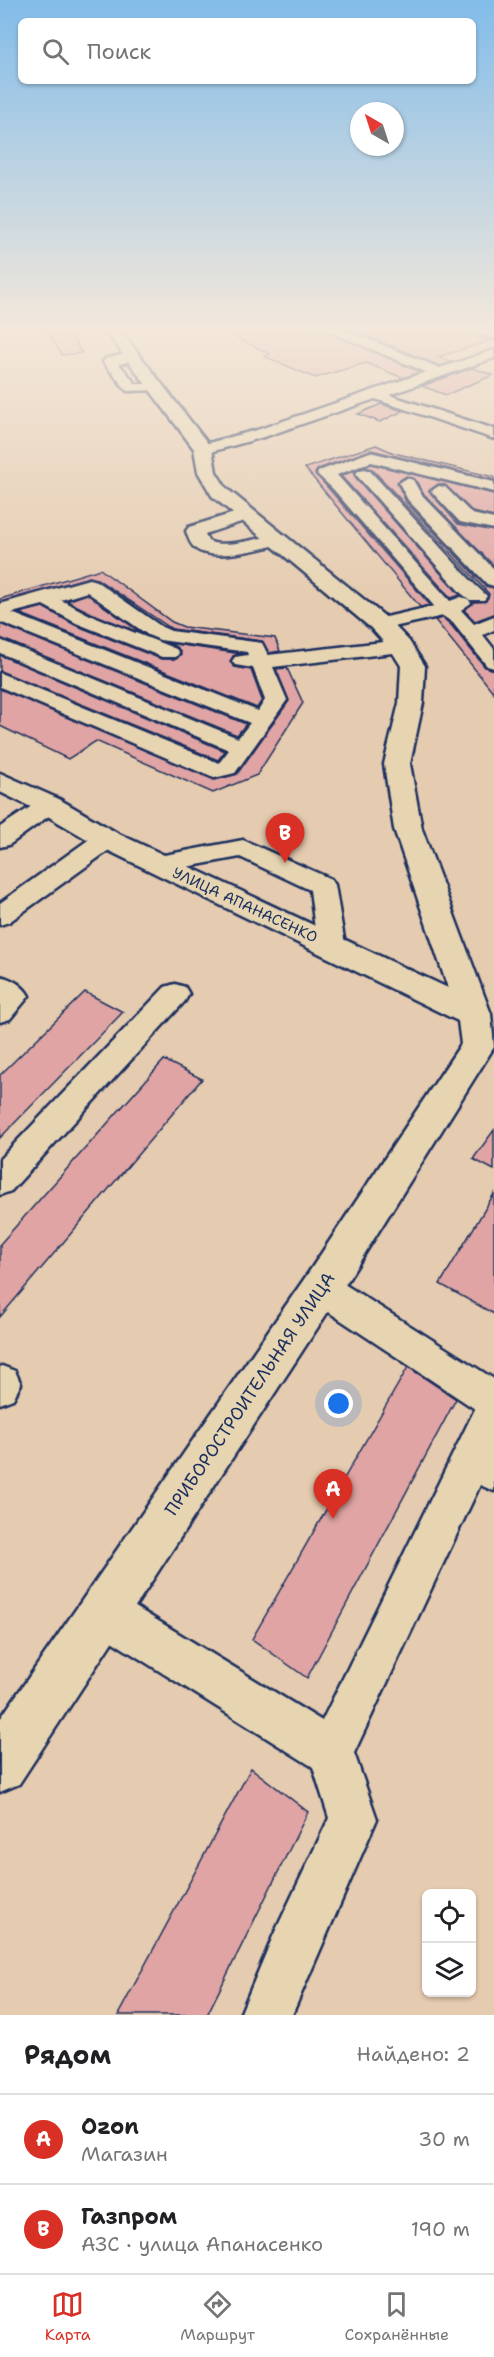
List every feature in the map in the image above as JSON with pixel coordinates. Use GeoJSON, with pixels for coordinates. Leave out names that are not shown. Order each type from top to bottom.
{"type":"FeatureCollection","features":[{"type":"Feature","properties":{"kind":"main road"},"geometry":{"type":"LineString","coordinates":[[181,420],[203,449],[207,472],[219,492],[244,515],[278,539],[380,624],[401,646],[413,666],[411,703],[397,764],[408,829],[485,1033]]}},
{"type":"Feature","properties":{"kind":"main road","name":"УЛИЦА АПАНАСЕНКО"},"geometry":{"type":"LineString","coordinates":[[0,781],[49,805],[107,839],[331,945],[485,1033]]}},
{"type":"Feature","properties":{"kind":"main road","name":"ПРИБОРОСТРОИТЕЛЬНАЯ УЛИЦА"},"geometry":{"type":"LineString","coordinates":[[4,1748],[104,1611],[321,1288],[485,1033]]}},
{"type":"Feature","properties":{"kind":"street"},"geometry":{"type":"LineString","coordinates":[[203,449],[296,420]]}},
{"type":"Feature","properties":{"kind":"street"},"geometry":{"type":"LineString","coordinates":[[452,420],[494,434]]}},
{"type":"Feature","properties":{"kind":"street"},"geometry":{"type":"LineString","coordinates":[[493,660],[460,619],[447,609],[339,485],[326,474],[370,457],[494,487]]}},
{"type":"Feature","properties":{"kind":"street"},"geometry":{"type":"LineString","coordinates":[[345,467],[364,474],[472,499]]}},
{"type":"Feature","properties":{"kind":"street"},"geometry":{"type":"LineString","coordinates":[[364,474],[468,589],[485,592]]}},
{"type":"Feature","properties":{"kind":"street"},"geometry":{"type":"LineString","coordinates":[[407,483],[414,496],[494,580]]}},
{"type":"Feature","properties":{"kind":"street"},"geometry":{"type":"LineString","coordinates":[[439,491],[494,544]]}},
{"type":"Feature","properties":{"kind":"street"},"geometry":{"type":"LineString","coordinates":[[244,515],[195,531],[200,542],[205,547],[237,547],[278,539]]}},
{"type":"Feature","properties":{"kind":"street"},"geometry":{"type":"LineString","coordinates":[[466,518],[494,524]]}},
{"type":"Feature","properties":{"kind":"street"},"geometry":{"type":"LineString","coordinates":[[0,613],[89,585],[155,631],[167,636],[255,647],[276,700],[227,768],[214,771],[0,679]]}},
{"type":"Feature","properties":{"kind":"street"},"geometry":{"type":"LineString","coordinates":[[380,624],[447,609],[485,592]]}},
{"type":"Feature","properties":{"kind":"street"},"geometry":{"type":"LineString","coordinates":[[45,599],[127,638],[178,656],[260,662],[401,646]]}},
{"type":"Feature","properties":{"kind":"street"},"geometry":{"type":"LineString","coordinates":[[0,613],[153,678],[263,721]]}},
{"type":"Feature","properties":{"kind":"street"},"geometry":{"type":"LineString","coordinates":[[471,633],[494,622]]}},
{"type":"Feature","properties":{"kind":"street"},"geometry":{"type":"LineString","coordinates":[[0,646],[243,748]]}},
{"type":"Feature","properties":{"kind":"street"},"geometry":{"type":"LineString","coordinates":[[82,714],[153,678],[187,656]]}},
{"type":"Feature","properties":{"kind":"street"},"geometry":{"type":"LineString","coordinates":[[0,839],[49,805]]}},
{"type":"Feature","properties":{"kind":"street"},"geometry":{"type":"LineString","coordinates":[[0,916],[107,839]]}},
{"type":"Feature","properties":{"kind":"street"},"geometry":{"type":"LineString","coordinates":[[159,864],[243,848],[322,885],[331,945]]}},
{"type":"Feature","properties":{"kind":"street"},"geometry":{"type":"LineString","coordinates":[[0,986],[15,996],[0,1011]]}},
{"type":"Feature","properties":{"kind":"street"},"geometry":{"type":"LineString","coordinates":[[0,1182],[175,994]]}},
{"type":"Feature","properties":{"kind":"street"},"geometry":{"type":"LineString","coordinates":[[321,1288],[494,1400]]}},
{"type":"Feature","properties":{"kind":"street"},"geometry":{"type":"LineString","coordinates":[[331,1752],[483,1464],[494,1411]]}},
{"type":"Feature","properties":{"kind":"street"},"geometry":{"type":"LineString","coordinates":[[104,1611],[331,1752],[353,1819],[266,2015]]}},
{"type":"Feature","properties":{"kind":"building"},"geometry":{"type":"Polygon","coordinates":[[[376,445],[394,453],[494,477],[494,480],[371,450],[318,469],[315,473],[430,605],[420,607],[305,468],[376,445]]]}},
{"type":"Feature","properties":{"kind":"building"},"geometry":{"type":"Polygon","coordinates":[[[371,464],[494,494],[494,517],[473,512],[445,485],[438,484],[429,491],[458,524],[494,531],[494,566],[423,493],[415,479],[406,476],[397,482],[406,502],[485,586],[494,588],[494,614],[475,621],[464,610],[473,602],[486,601],[489,594],[372,469],[365,467],[371,464]]]}},
{"type":"Feature","properties":{"kind":"building"},"geometry":{"type":"Polygon","coordinates":[[[356,470],[354,475],[356,478],[460,595],[451,598],[341,476],[356,470]]]}},
{"type":"Feature","properties":{"kind":"building"},"geometry":{"type":"Polygon","coordinates":[[[100,569],[172,622],[184,627],[275,638],[280,651],[269,653],[262,641],[172,629],[97,579],[90,577],[0,602],[0,599],[100,569]]]}},
{"type":"Feature","properties":{"kind":"building"},"geometry":{"type":"Polygon","coordinates":[[[87,594],[141,633],[67,601],[87,594]]]}},
{"type":"Feature","properties":{"kind":"building"},"geometry":{"type":"Polygon","coordinates":[[[43,607],[75,625],[161,659],[176,659],[181,654],[178,648],[168,643],[242,654],[233,656],[230,662],[235,667],[251,670],[262,700],[257,708],[19,613],[43,607]]]}},
{"type":"Feature","properties":{"kind":"building"},"geometry":{"type":"Polygon","coordinates":[[[443,618],[485,667],[494,670],[494,693],[435,620],[443,618]]]}},
{"type":"Feature","properties":{"kind":"building"},"geometry":{"type":"Polygon","coordinates":[[[0,624],[246,724],[237,735],[0,638],[0,624]]]}},
{"type":"Feature","properties":{"kind":"building"},"geometry":{"type":"Polygon","coordinates":[[[0,655],[225,751],[218,760],[0,671],[0,655]]]}},
{"type":"Feature","properties":{"kind":"building"},"geometry":{"type":"Polygon","coordinates":[[[287,668],[303,703],[257,775],[213,793],[96,741],[68,759],[0,726],[0,689],[215,780],[237,774],[289,701],[276,669],[287,668]]]}},
{"type":"Feature","properties":{"kind":"building"},"geometry":{"type":"Polygon","coordinates":[[[85,992],[123,1012],[0,1138],[0,1075],[85,992]]]}},
{"type":"Feature","properties":{"kind":"building"},"geometry":{"type":"Polygon","coordinates":[[[164,1060],[202,1079],[0,1317],[0,1244],[164,1060]]]}},
{"type":"Feature","properties":{"kind":"building"},"geometry":{"type":"Polygon","coordinates":[[[494,1130],[494,1170],[473,1159],[494,1130]]]}},
{"type":"Feature","properties":{"kind":"building"},"geometry":{"type":"Polygon","coordinates":[[[494,1194],[494,1314],[440,1284],[494,1194]]]}},
{"type":"Feature","properties":{"kind":"building"},"geometry":{"type":"Polygon","coordinates":[[[408,1367],[456,1399],[307,1678],[252,1639],[408,1367]]]}},
{"type":"Feature","properties":{"kind":"building"},"geometry":{"type":"Polygon","coordinates":[[[251,1768],[308,1812],[207,2015],[118,2015],[251,1768]]]}},
{"type":"Feature","properties":{"kind":"place","name":"Газпром"},"geometry":{"type":"Point","coordinates":[285,863]}},
{"type":"Feature","properties":{"kind":"place","name":"Ozon"},"geometry":{"type":"Point","coordinates":[333,1519]}}]}
